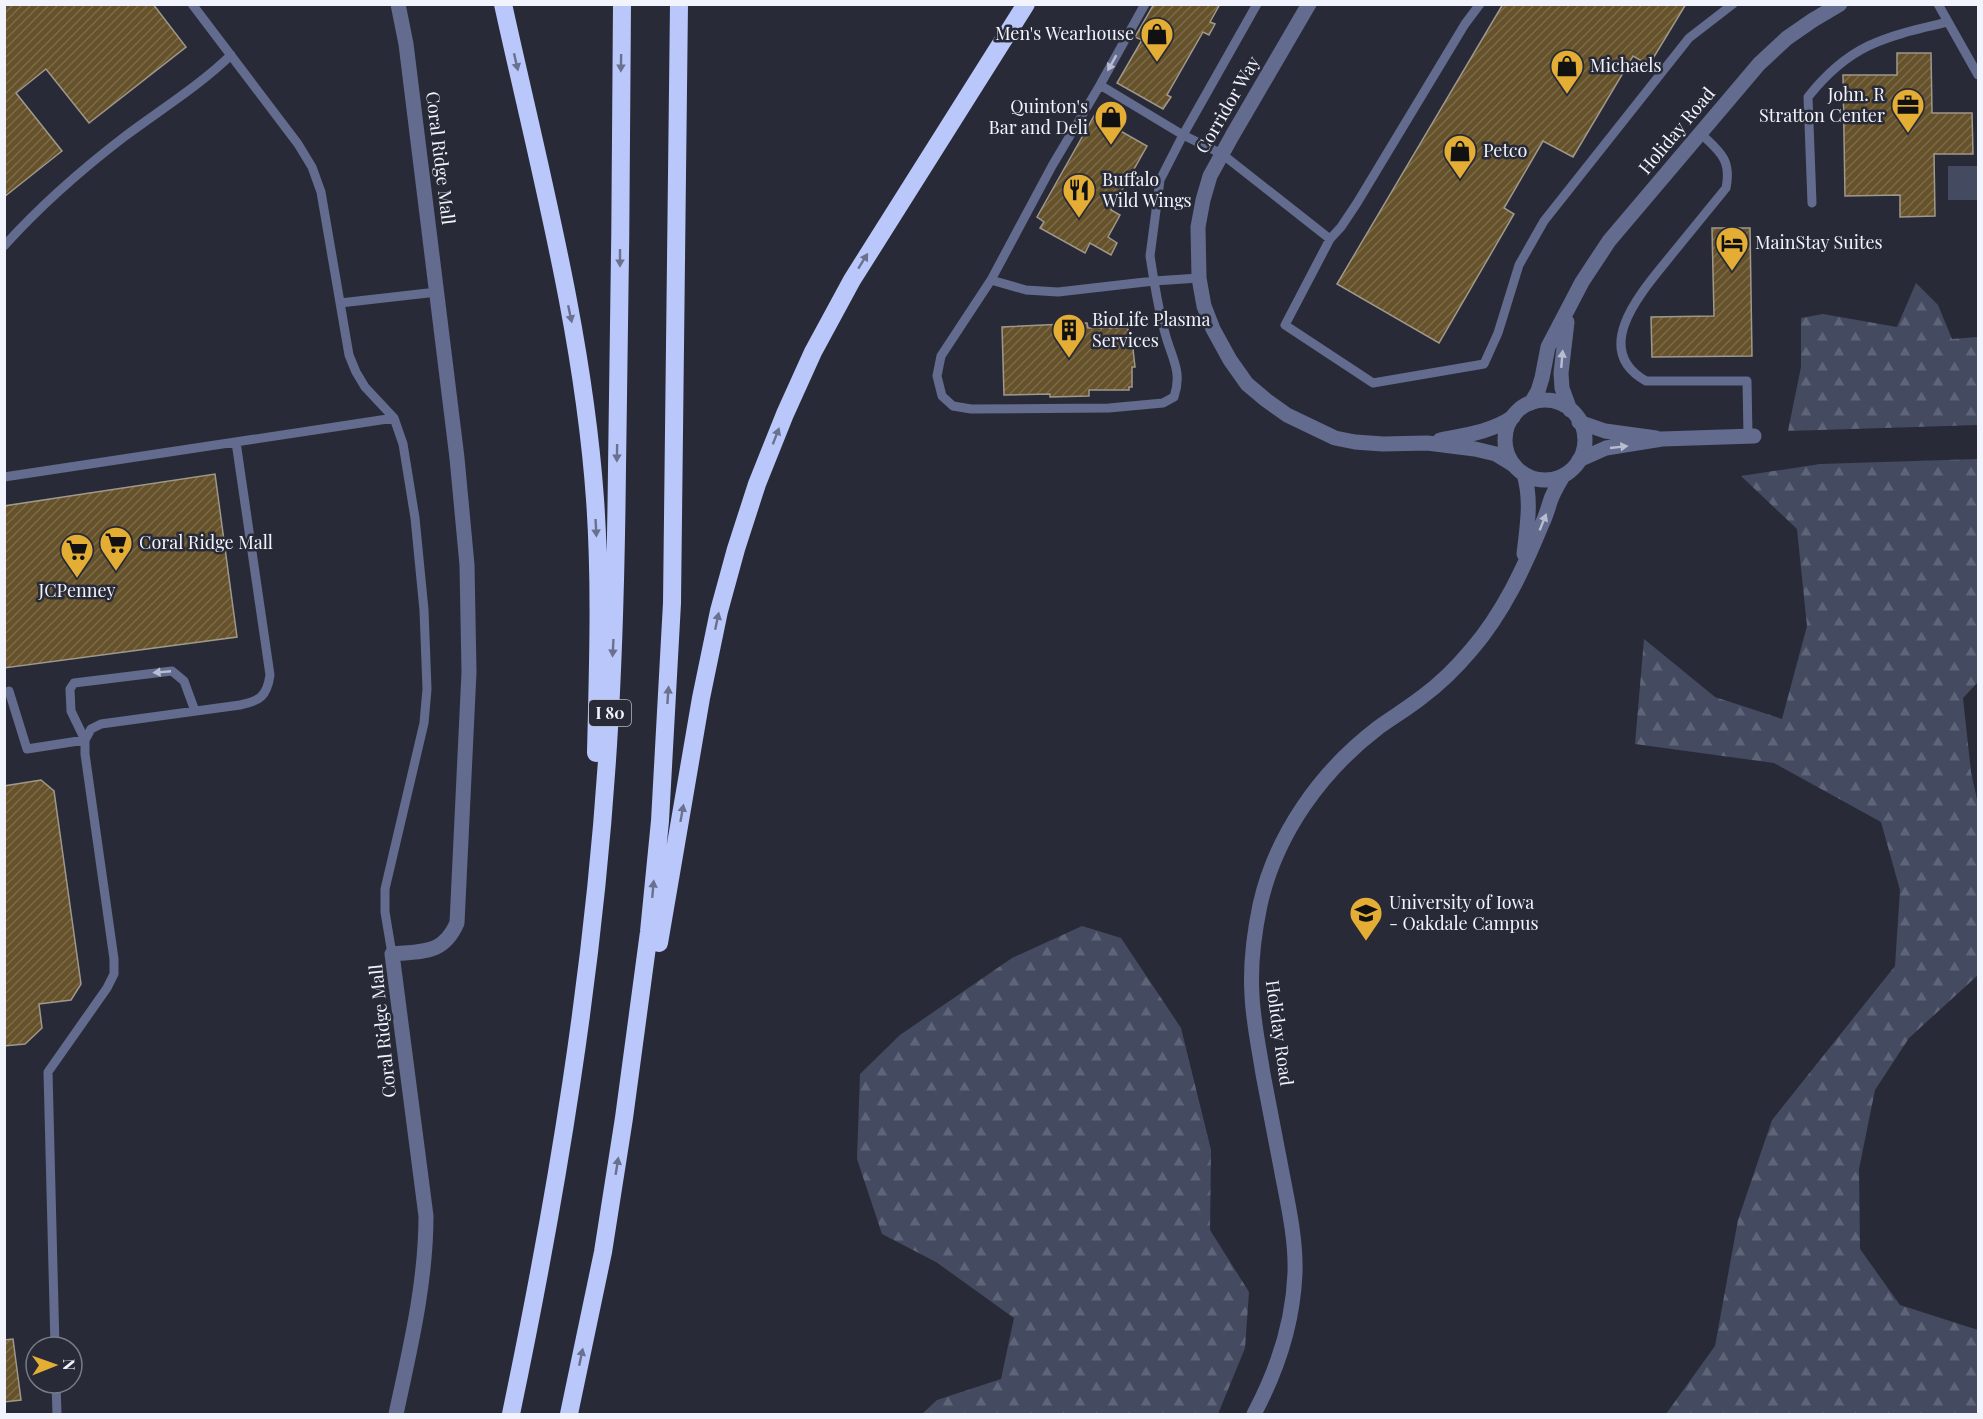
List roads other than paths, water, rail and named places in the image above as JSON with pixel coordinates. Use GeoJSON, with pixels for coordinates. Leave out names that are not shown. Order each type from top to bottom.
{"type":"FeatureCollection","features":[{"type":"Feature","properties":{"kind":"highway"},"geometry":{"type":"LineString","coordinates":[[503,4],[574,335],[595,498],[598,615],[595,892]]}},
{"type":"Feature","properties":{"kind":"highway","name":"I 80"},"geometry":{"type":"LineString","coordinates":[[511,1414],[557,1179],[579,1034],[608,746],[615,606],[622,4]]}},
{"type":"Feature","properties":{"kind":"highway"},"geometry":{"type":"LineString","coordinates":[[569,1414],[603,1252],[624,1118],[649,932],[660,821],[669,672],[675,436],[679,4]]}},
{"type":"Feature","properties":{"kind":"highway"},"geometry":{"type":"LineString","coordinates":[[624,1118],[654,972],[701,698],[719,611],[757,484],[813,352],[852,280],[1026,4]]}},
{"type":"Feature","properties":{"kind":"street","name":"Coral Ridge Mall"},"geometry":{"type":"LineString","coordinates":[[396,1414],[424,1276],[426,1228],[392,954],[434,950],[444,944],[452,934],[456,923],[468,715],[469,608],[462,501],[406,44],[398,4]]}},
{"type":"Feature","properties":{"kind":"street","name":"Corridor Way"},"geometry":{"type":"LineString","coordinates":[[1309,4],[1210,176],[1198,226],[1199,278],[1204,306],[1213,329],[1230,360],[1247,384],[1287,415],[1335,438],[1383,444],[1427,443],[1496,454],[1519,470]]}},
{"type":"Feature","properties":{"kind":"street","name":"Holiday Road"},"geometry":{"type":"LineString","coordinates":[[1531,403],[1540,384],[1548,347],[1582,282],[1609,241],[1759,64],[1787,38],[1840,4]]}},
{"type":"Feature","properties":{"kind":"street","name":"Holiday Road"},"geometry":{"type":"LineString","coordinates":[[1254,1414],[1280,1358],[1285,1341],[1293,1306],[1295,1271],[1293,1234],[1256,1033],[1252,995],[1252,964],[1260,903],[1270,873],[1292,826],[1314,791],[1355,747],[1423,697],[1452,672],[1474,648],[1493,621],[1522,567],[1542,526],[1551,497],[1563,476],[1579,460],[1585,444],[1584,430],[1562,388],[1561,363],[1570,308]]}},
{"type":"Feature","properties":{"kind":"street"},"geometry":{"type":"LineString","coordinates":[[1513,417],[1519,410],[1531,403],[1554,401],[1564,405],[1575,416],[1605,431],[1662,439]]}},
{"type":"Feature","properties":{"kind":"street","name":"Corridor Way"},"geometry":{"type":"LineString","coordinates":[[1427,443],[1487,430],[1502,425],[1513,417]]}},
{"type":"Feature","properties":{"kind":"street","name":"Holiday Road"},"geometry":{"type":"LineString","coordinates":[[1513,417],[1507,429],[1506,444],[1509,457],[1528,486],[1529,509],[1522,567]]}},
{"type":"Feature","properties":{"kind":"street"},"geometry":{"type":"LineString","coordinates":[[1579,460],[1606,448],[1662,439],[1751,436]]}},
{"type":"Feature","properties":{"kind":"street"},"geometry":{"type":"LineString","coordinates":[[1519,470],[1539,480],[1553,480],[1563,476]]}},
{"type":"Feature","properties":{"kind":"lane"},"geometry":{"type":"LineString","coordinates":[[192,4],[298,144],[312,167],[327,218],[349,354],[365,387],[394,418],[403,444],[415,518],[424,610],[427,689],[424,723],[386,889],[385,912],[392,954]]}},
{"type":"Feature","properties":{"kind":"lane"},"geometry":{"type":"LineString","coordinates":[[1145,4],[1052,166],[991,280],[941,356],[939,385],[942,396],[953,406],[971,409],[1109,408],[1163,403],[1174,397],[1178,384],[1177,369],[1165,333],[1150,256],[1160,180],[1257,4]]}},
{"type":"Feature","properties":{"kind":"lane"},"geometry":{"type":"LineString","coordinates":[[1480,4],[1465,24],[1357,203],[1330,239],[1285,326],[1373,383],[1484,364],[1498,333],[1519,265],[1544,221],[1689,38],[1733,4]]}},
{"type":"Feature","properties":{"kind":"lane"},"geometry":{"type":"LineString","coordinates":[[1938,4],[1978,75]]}},
{"type":"Feature","properties":{"kind":"lane"},"geometry":{"type":"LineString","coordinates":[[1812,203],[1808,97],[1824,76],[1845,59],[1869,45],[1896,35],[1948,22]]}},
{"type":"Feature","properties":{"kind":"lane"},"geometry":{"type":"LineString","coordinates":[[4,246],[34,213],[76,176],[211,74],[231,55]]}},
{"type":"Feature","properties":{"kind":"lane"},"geometry":{"type":"LineString","coordinates":[[1100,85],[1183,135],[1222,154],[1330,239]]}},
{"type":"Feature","properties":{"kind":"lane"},"geometry":{"type":"LineString","coordinates":[[1700,133],[1722,154],[1728,171],[1726,188],[1637,298],[1625,321],[1621,339],[1622,352],[1635,375],[1646,381],[1747,381],[1751,436]]}},
{"type":"Feature","properties":{"kind":"lane"},"geometry":{"type":"LineString","coordinates":[[991,280],[1026,290],[1058,292],[1199,278]]}},
{"type":"Feature","properties":{"kind":"lane"},"geometry":{"type":"LineString","coordinates":[[340,303],[437,292]]}},
{"type":"Feature","properties":{"kind":"lane"},"geometry":{"type":"LineString","coordinates":[[4,477],[394,418]]}},
{"type":"Feature","properties":{"kind":"lane"},"geometry":{"type":"LineString","coordinates":[[86,740],[91,729],[101,724],[255,702],[264,694],[270,675],[236,442]]}},
{"type":"Feature","properties":{"kind":"lane"},"geometry":{"type":"LineString","coordinates":[[55,1335],[48,1072],[107,988],[114,974],[114,958],[87,776],[86,740],[71,711],[70,688],[74,683],[172,671],[184,681],[195,711]]}},
{"type":"Feature","properties":{"kind":"lane"},"geometry":{"type":"LineString","coordinates":[[9,691],[27,749],[86,740]]}},
{"type":"Feature","properties":{"kind":"lane"},"geometry":{"type":"LineString","coordinates":[[56,1395],[57,1414]]}},
{"type":"Feature","properties":{"kind":"place","name":"Men's Wearhouse"},"geometry":{"type":"Point","coordinates":[1157,63]}},
{"type":"Feature","properties":{"kind":"place","name":"Michaels"},"geometry":{"type":"Point","coordinates":[1567,95]}},
{"type":"Feature","properties":{"kind":"place","name":"John. R Stratton Center"},"geometry":{"type":"Point","coordinates":[1908,134]}},
{"type":"Feature","properties":{"kind":"place","name":"Quinton's Bar and Deli"},"geometry":{"type":"Point","coordinates":[1111,146]}},
{"type":"Feature","properties":{"kind":"place","name":"Petco"},"geometry":{"type":"Point","coordinates":[1460,180]}},
{"type":"Feature","properties":{"kind":"place","name":"Buffalo Wild Wings"},"geometry":{"type":"Point","coordinates":[1079,219]}},
{"type":"Feature","properties":{"kind":"place","name":"MainStay Suites"},"geometry":{"type":"Point","coordinates":[1732,272]}},
{"type":"Feature","properties":{"kind":"place","name":"BioLife Plasma Services"},"geometry":{"type":"Point","coordinates":[1069,359]}},
{"type":"Feature","properties":{"kind":"place","name":"Coral Ridge Mall"},"geometry":{"type":"Point","coordinates":[116,572]}},
{"type":"Feature","properties":{"kind":"place","name":"JCPenney"},"geometry":{"type":"Point","coordinates":[77,579]}},
{"type":"Feature","properties":{"kind":"place","name":"University of Iowa - Oakdale Campus"},"geometry":{"type":"Point","coordinates":[1366,942]}}]}
